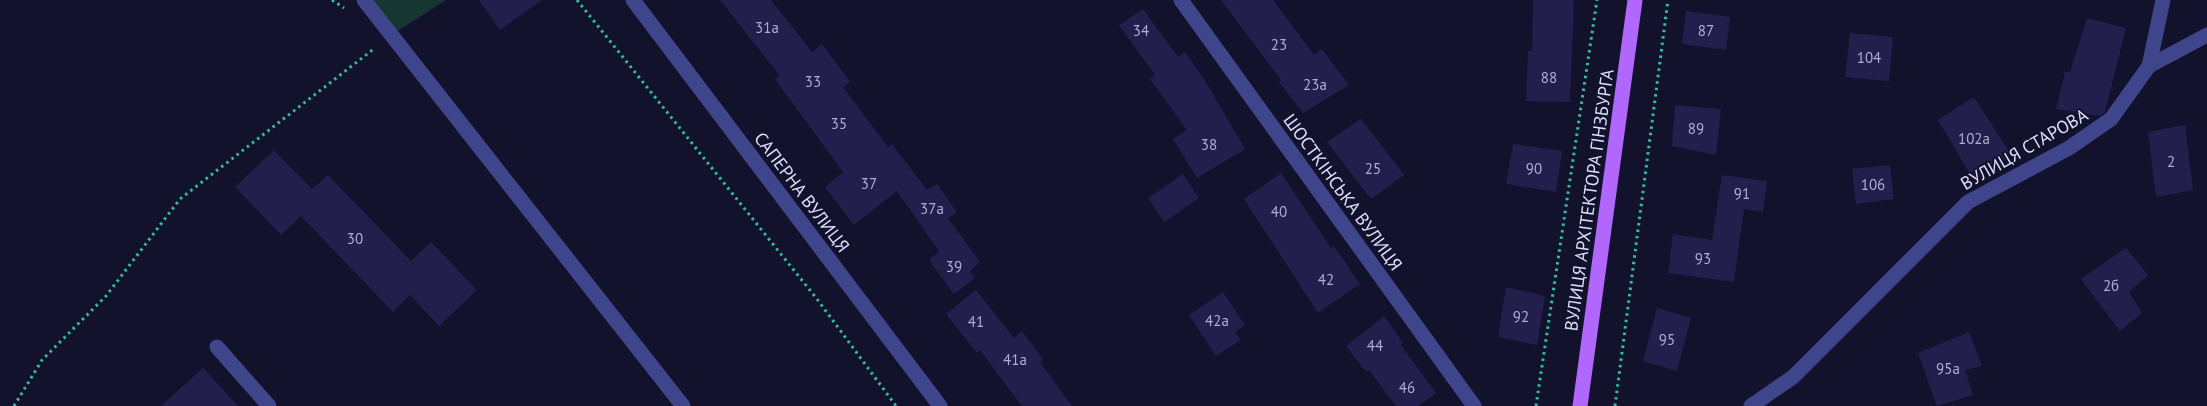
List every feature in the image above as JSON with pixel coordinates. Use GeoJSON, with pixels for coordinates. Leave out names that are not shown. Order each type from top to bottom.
{"type":"FeatureCollection","features":[{"type":"Feature","properties":{"kind":"main road","name":"ВУЛИЦЯ АРХІТЕКТОРА ГІНЗБУРГА"},"geometry":{"type":"LineString","coordinates":[[1580,406],[1635,0]]}},
{"type":"Feature","properties":{"kind":"street"},"geometry":{"type":"LineString","coordinates":[[364,0],[390,36],[683,406]]}},
{"type":"Feature","properties":{"kind":"street","name":"САПЕРНА ВУЛИЦЯ"},"geometry":{"type":"LineString","coordinates":[[633,0],[940,406]]}},
{"type":"Feature","properties":{"kind":"street","name":"ШОСТКІНСЬКА ВУЛИЦЯ"},"geometry":{"type":"LineString","coordinates":[[1181,0],[1474,406]]}},
{"type":"Feature","properties":{"kind":"street","name":"ВУЛИЦЯ СТАРОВА"},"geometry":{"type":"LineString","coordinates":[[1751,406],[1793,377],[1968,202],[2069,148],[2111,119],[2150,66],[2163,0]]}},
{"type":"Feature","properties":{"kind":"street"},"geometry":{"type":"LineString","coordinates":[[2150,66],[2207,35]]}},
{"type":"Feature","properties":{"kind":"street"},"geometry":{"type":"LineString","coordinates":[[217,348],[269,406]]}},
{"type":"Feature","properties":{"kind":"path"},"geometry":{"type":"LineString","coordinates":[[577,0],[811,291],[896,406]]}},
{"type":"Feature","properties":{"kind":"path"},"geometry":{"type":"LineString","coordinates":[[1536,406],[1597,0]]}},
{"type":"Feature","properties":{"kind":"path"},"geometry":{"type":"LineString","coordinates":[[1615,406],[1668,0]]}},
{"type":"Feature","properties":{"kind":"path"},"geometry":{"type":"LineString","coordinates":[[14,406],[42,360],[106,296],[180,199],[390,36]]}},
{"type":"Feature","properties":{"kind":"green space"},"geometry":{"type":"Polygon","coordinates":[[[364,0],[446,0],[390,36],[364,0]]]}},
{"type":"Feature","properties":{"kind":"building"},"geometry":{"type":"Polygon","coordinates":[[[479,0],[542,0],[500,30],[479,0]]]}},
{"type":"Feature","properties":{"kind":"building"},"geometry":{"type":"Polygon","coordinates":[[[720,0],[771,0],[812,52],[822,44],[850,82],[843,87],[888,147],[892,144],[927,190],[937,184],[957,212],[948,218],[980,262],[970,271],[975,278],[954,294],[929,260],[939,251],[897,191],[854,225],[825,187],[843,172],[775,79],[780,76],[720,0]]]}},
{"type":"Feature","properties":{"kind":"building"},"geometry":{"type":"Polygon","coordinates":[[[1221,0],[1273,0],[1314,55],[1322,49],[1349,85],[1303,113],[1279,82],[1281,80],[1221,0]]]}},
{"type":"Feature","properties":{"kind":"building"},"geometry":{"type":"Polygon","coordinates":[[[1533,0],[1574,0],[1570,102],[1526,101],[1528,51],[1532,51],[1533,0]]]}},
{"type":"Feature","properties":{"kind":"building"},"geometry":{"type":"Polygon","coordinates":[[[1143,9],[1178,57],[1185,52],[1204,79],[1245,149],[1197,178],[1173,139],[1187,130],[1150,79],[1155,75],[1119,25],[1143,9]]]}},
{"type":"Feature","properties":{"kind":"building"},"geometry":{"type":"Polygon","coordinates":[[[1686,11],[1730,17],[1726,50],[1682,44],[1686,11]]]}},
{"type":"Feature","properties":{"kind":"building"},"geometry":{"type":"Polygon","coordinates":[[[2087,18],[2126,28],[2105,112],[2100,116],[2056,109],[2065,72],[2070,72],[2087,18]]]}},
{"type":"Feature","properties":{"kind":"building"},"geometry":{"type":"Polygon","coordinates":[[[1850,33],[1893,37],[1889,81],[1845,77],[1850,33]]]}},
{"type":"Feature","properties":{"kind":"building"},"geometry":{"type":"Polygon","coordinates":[[[1974,97],[2012,156],[1974,181],[1938,120],[1974,97]]]}},
{"type":"Feature","properties":{"kind":"building"},"geometry":{"type":"Polygon","coordinates":[[[1675,105],[1721,109],[1716,155],[1672,146],[1675,105]]]}},
{"type":"Feature","properties":{"kind":"building"},"geometry":{"type":"Polygon","coordinates":[[[1361,119],[1404,175],[1371,199],[1327,142],[1361,119]]]}},
{"type":"Feature","properties":{"kind":"building"},"geometry":{"type":"Polygon","coordinates":[[[2185,125],[2193,190],[2156,197],[2148,132],[2185,125]]]}},
{"type":"Feature","properties":{"kind":"building"},"geometry":{"type":"Polygon","coordinates":[[[1513,144],[1562,151],[1556,192],[1506,184],[1513,144]]]}},
{"type":"Feature","properties":{"kind":"building"},"geometry":{"type":"Polygon","coordinates":[[[274,150],[312,189],[328,175],[411,261],[431,242],[477,290],[439,326],[410,295],[393,312],[301,216],[281,235],[235,187],[274,150]]]}},
{"type":"Feature","properties":{"kind":"building"},"geometry":{"type":"Polygon","coordinates":[[[1890,165],[1894,199],[1856,204],[1852,169],[1890,165]]]}},
{"type":"Feature","properties":{"kind":"building"},"geometry":{"type":"Polygon","coordinates":[[[1281,173],[1331,248],[1334,246],[1360,284],[1318,313],[1244,199],[1281,173]]]}},
{"type":"Feature","properties":{"kind":"building"},"geometry":{"type":"Polygon","coordinates":[[[1183,174],[1199,198],[1164,222],[1148,198],[1183,174]]]}},
{"type":"Feature","properties":{"kind":"building"},"geometry":{"type":"Polygon","coordinates":[[[1722,175],[1767,181],[1763,212],[1744,209],[1734,282],[1668,273],[1673,234],[1712,240],[1722,175]]]}},
{"type":"Feature","properties":{"kind":"building"},"geometry":{"type":"Polygon","coordinates":[[[2126,248],[2148,275],[2129,292],[2142,313],[2120,331],[2081,279],[2126,248]]]}},
{"type":"Feature","properties":{"kind":"building"},"geometry":{"type":"Polygon","coordinates":[[[1506,287],[1545,296],[1537,345],[1498,337],[1506,287]]]}},
{"type":"Feature","properties":{"kind":"building"},"geometry":{"type":"Polygon","coordinates":[[[976,290],[1014,338],[1022,331],[1043,359],[1040,362],[1072,406],[1022,406],[980,350],[977,353],[946,314],[976,290]]]}},
{"type":"Feature","properties":{"kind":"building"},"geometry":{"type":"Polygon","coordinates":[[[1223,292],[1245,325],[1235,332],[1241,340],[1216,356],[1189,315],[1223,292]]]}},
{"type":"Feature","properties":{"kind":"building"},"geometry":{"type":"Polygon","coordinates":[[[1657,308],[1691,318],[1677,371],[1643,361],[1657,308]]]}},
{"type":"Feature","properties":{"kind":"building"},"geometry":{"type":"Polygon","coordinates":[[[1384,316],[1403,343],[1401,345],[1436,393],[1418,406],[1396,406],[1369,370],[1366,372],[1346,346],[1384,316]]]}},
{"type":"Feature","properties":{"kind":"building"},"geometry":{"type":"Polygon","coordinates":[[[1969,332],[1982,366],[1965,370],[1973,395],[1937,406],[1918,353],[1969,332]]]}},
{"type":"Feature","properties":{"kind":"building"},"geometry":{"type":"Polygon","coordinates":[[[203,368],[238,406],[161,406],[203,368]]]}}]}
